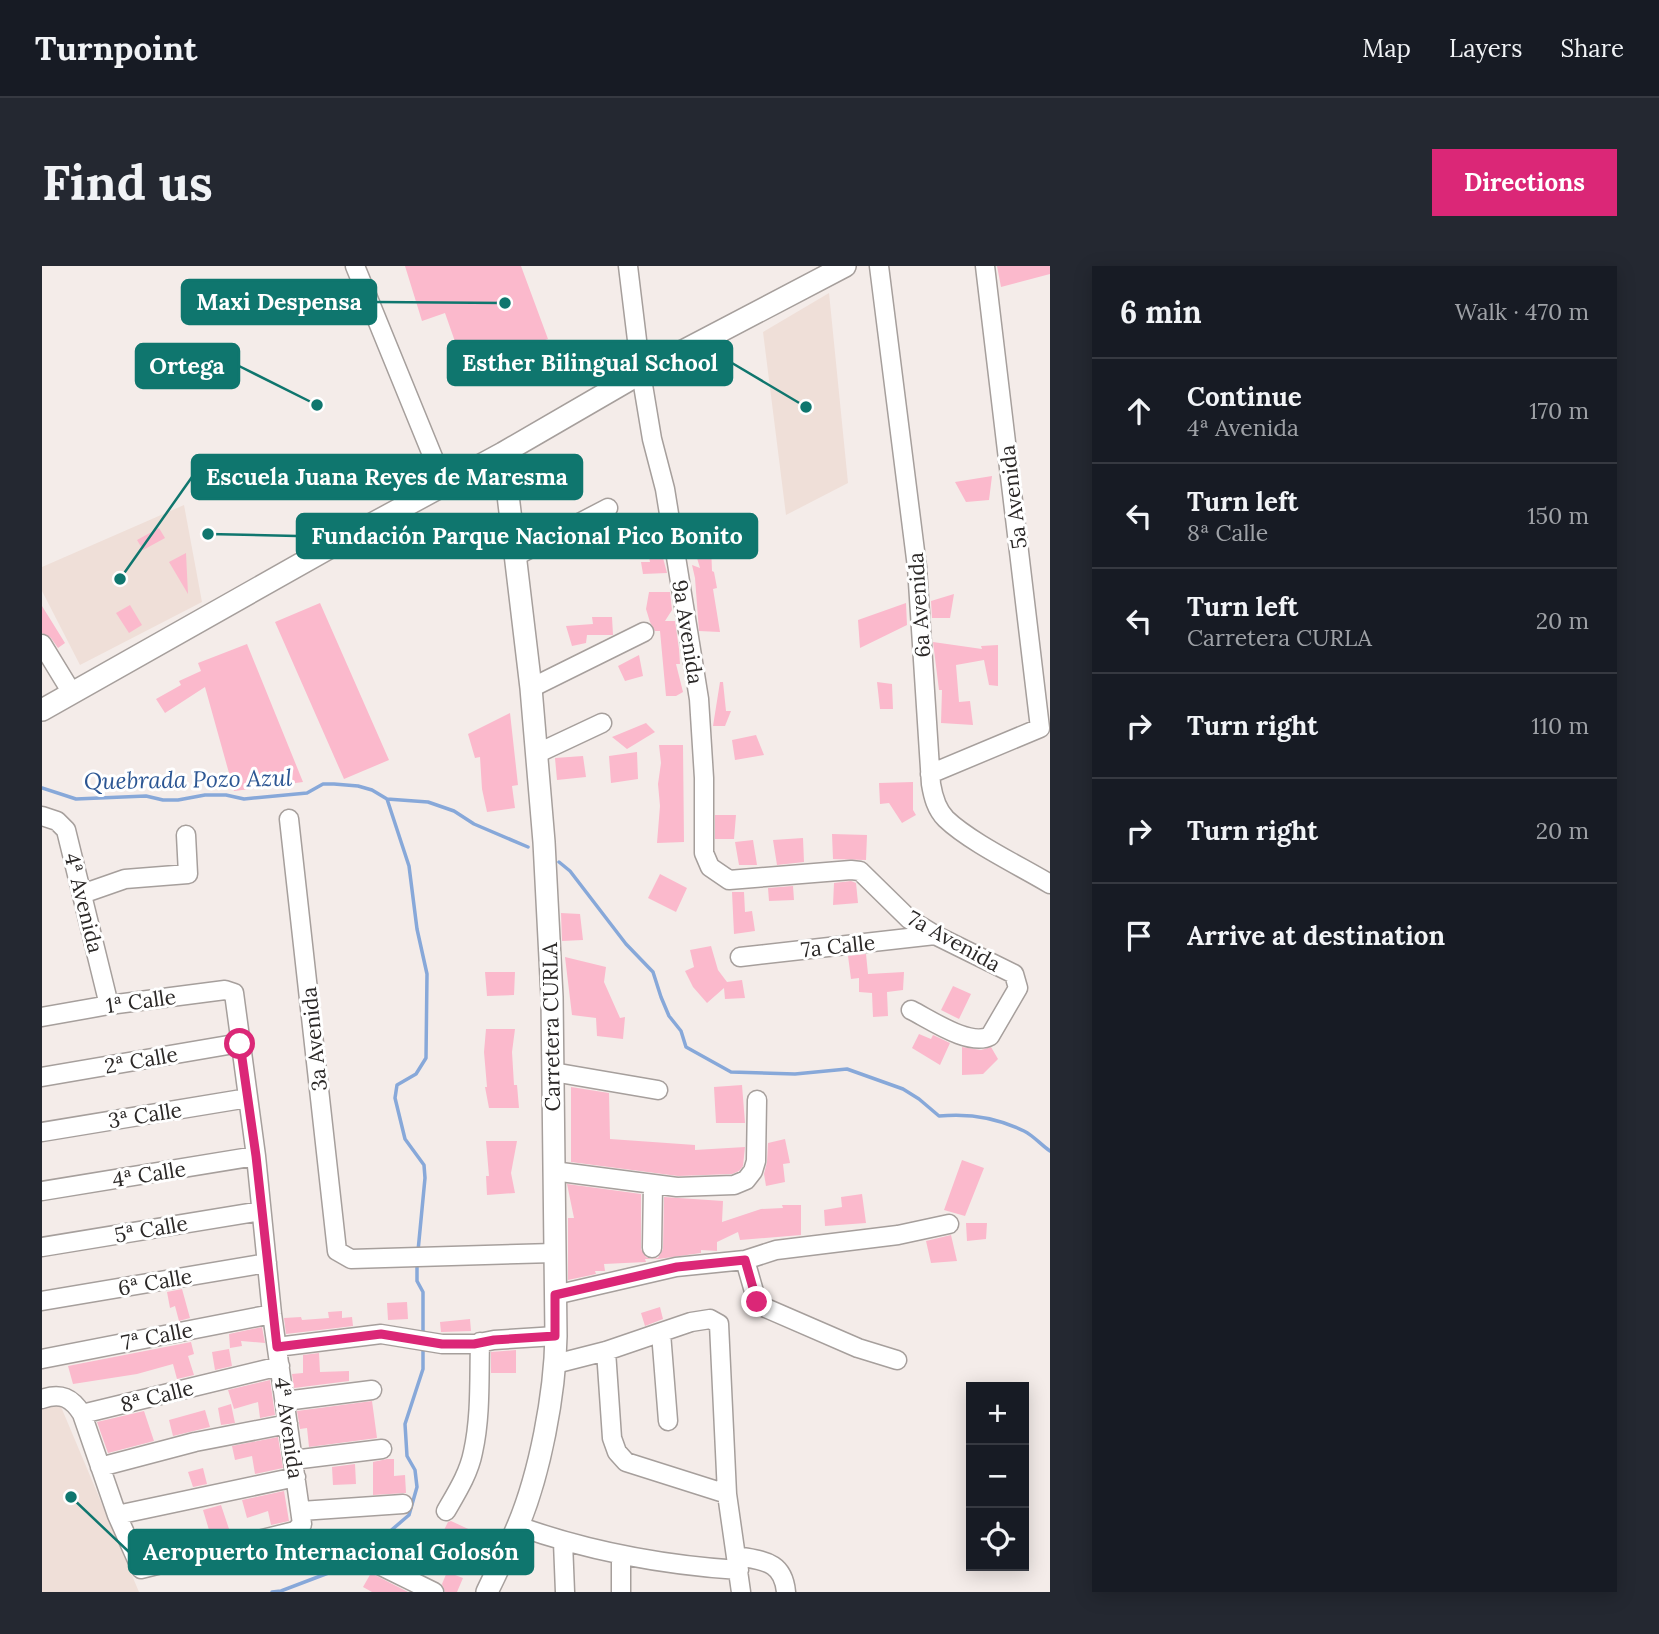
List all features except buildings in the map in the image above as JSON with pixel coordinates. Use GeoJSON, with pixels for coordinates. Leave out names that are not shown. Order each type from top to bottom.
{"type":"FeatureCollection","features":[{"type":"Feature","properties":{"kind":"main road"},"geometry":{"type":"LineString","coordinates":[[42,710],[641,373],[845,266]]}},
{"type":"Feature","properties":{"kind":"main road","name":"Carretera CURLA"},"geometry":{"type":"LineString","coordinates":[[487,1592],[518,1525],[546,1424],[555,1364],[552,997],[531,688],[503,453]]}},
{"type":"Feature","properties":{"kind":"street"},"geometry":{"type":"LineString","coordinates":[[355,266],[444,484]]}},
{"type":"Feature","properties":{"kind":"street","name":"9a Avenida"},"geometry":{"type":"LineString","coordinates":[[628,266],[641,373],[652,439],[665,489],[699,699],[705,853],[710,867],[729,880],[860,871]]}},
{"type":"Feature","properties":{"kind":"street","name":"6a Avenida"},"geometry":{"type":"LineString","coordinates":[[879,266],[918,567],[930,774],[934,801],[944,818],[1050,884]]}},
{"type":"Feature","properties":{"kind":"street","name":"5a Avenida"},"geometry":{"type":"LineString","coordinates":[[930,774],[1040,728],[1043,682],[985,266]]}},
{"type":"Feature","properties":{"kind":"street"},"geometry":{"type":"LineString","coordinates":[[516,556],[608,508]]}},
{"type":"Feature","properties":{"kind":"street"},"geometry":{"type":"LineString","coordinates":[[531,688],[644,632]]}},
{"type":"Feature","properties":{"kind":"street"},"geometry":{"type":"LineString","coordinates":[[42,644],[72,693]]}},
{"type":"Feature","properties":{"kind":"street"},"geometry":{"type":"LineString","coordinates":[[536,754],[602,723]]}},
{"type":"Feature","properties":{"kind":"street","name":"4ª Avenida"},"geometry":{"type":"LineString","coordinates":[[42,816],[57,821],[66,830],[108,1005]]}},
{"type":"Feature","properties":{"kind":"street","name":"3a Avenida"},"geometry":{"type":"LineString","coordinates":[[289,819],[337,1251],[351,1259],[554,1254]]}},
{"type":"Feature","properties":{"kind":"street"},"geometry":{"type":"LineString","coordinates":[[82,894],[125,879],[188,874],[186,835]]}},
{"type":"Feature","properties":{"kind":"street","name":"7a Avenida"},"geometry":{"type":"LineString","coordinates":[[860,871],[909,919],[935,935],[1014,974],[1017,981],[1018,988],[990,1036],[984,1040],[968,1039],[911,1010]]}},
{"type":"Feature","properties":{"kind":"street","name":"7a Calle"},"geometry":{"type":"LineString","coordinates":[[740,957],[935,935]]}},
{"type":"Feature","properties":{"kind":"street","name":"1ª Calle"},"geometry":{"type":"LineString","coordinates":[[42,1017],[108,1005],[225,990],[234,993],[236,998]]}},
{"type":"Feature","properties":{"kind":"street","name":"4ª Avenida"},"geometry":{"type":"LineString","coordinates":[[236,998],[272,1314],[301,1517]]}},
{"type":"Feature","properties":{"kind":"street","name":"2ª Calle"},"geometry":{"type":"LineString","coordinates":[[42,1077],[240,1044]]}},
{"type":"Feature","properties":{"kind":"street"},"geometry":{"type":"LineString","coordinates":[[553,1072],[658,1090]]}},
{"type":"Feature","properties":{"kind":"street","name":"3ª Calle"},"geometry":{"type":"LineString","coordinates":[[42,1132],[248,1098]]}},
{"type":"Feature","properties":{"kind":"street"},"geometry":{"type":"LineString","coordinates":[[553,1171],[677,1187],[721,1187],[746,1180],[753,1171],[755,1161],[757,1100]]}},
{"type":"Feature","properties":{"kind":"street","name":"4ª Calle"},"geometry":{"type":"LineString","coordinates":[[42,1191],[256,1156]]}},
{"type":"Feature","properties":{"kind":"street"},"geometry":{"type":"LineString","coordinates":[[652,1248],[653,1184]]}},
{"type":"Feature","properties":{"kind":"street","name":"5ª Calle"},"geometry":{"type":"LineString","coordinates":[[42,1247],[261,1211]]}},
{"type":"Feature","properties":{"kind":"street"},"geometry":{"type":"LineString","coordinates":[[555,1295],[677,1267],[745,1260],[776,1250],[898,1235],[949,1224]]}},
{"type":"Feature","properties":{"kind":"street"},"geometry":{"type":"LineString","coordinates":[[745,1260],[757,1302],[761,1306],[858,1348],[897,1360]]}},
{"type":"Feature","properties":{"kind":"street","name":"6ª Calle"},"geometry":{"type":"LineString","coordinates":[[42,1301],[267,1263]]}},
{"type":"Feature","properties":{"kind":"street","name":"7ª Calle"},"geometry":{"type":"LineString","coordinates":[[42,1359],[272,1314]]}},
{"type":"Feature","properties":{"kind":"street"},"geometry":{"type":"LineString","coordinates":[[555,1364],[606,1351],[691,1322],[710,1319],[719,1324],[727,1494],[741,1592]]}},
{"type":"Feature","properties":{"kind":"street"},"geometry":{"type":"LineString","coordinates":[[660,1333],[666,1374],[668,1420]]}},
{"type":"Feature","properties":{"kind":"street"},"geometry":{"type":"LineString","coordinates":[[277,1347],[381,1334],[423,1341],[480,1342],[555,1336]]}},
{"type":"Feature","properties":{"kind":"street"},"geometry":{"type":"LineString","coordinates":[[446,1511],[465,1478],[473,1452],[478,1409],[480,1342]]}},
{"type":"Feature","properties":{"kind":"street"},"geometry":{"type":"LineString","coordinates":[[606,1351],[612,1438],[617,1452],[626,1462],[727,1494]]}},
{"type":"Feature","properties":{"kind":"street","name":"8ª Calle"},"geometry":{"type":"LineString","coordinates":[[82,1414],[280,1366]]}},
{"type":"Feature","properties":{"kind":"street"},"geometry":{"type":"LineString","coordinates":[[285,1401],[372,1390]]}},
{"type":"Feature","properties":{"kind":"street"},"geometry":{"type":"LineString","coordinates":[[42,1399],[52,1395],[66,1397],[74,1401],[82,1414],[117,1515],[138,1565],[143,1569],[295,1531],[301,1517],[402,1504]]}},
{"type":"Feature","properties":{"kind":"street"},"geometry":{"type":"LineString","coordinates":[[100,1467],[195,1442],[288,1424]]}},
{"type":"Feature","properties":{"kind":"street"},"geometry":{"type":"LineString","coordinates":[[117,1515],[382,1449]]}},
{"type":"Feature","properties":{"kind":"street"},"geometry":{"type":"LineString","coordinates":[[518,1525],[563,1542],[676,1566],[738,1563],[775,1566],[781,1573],[786,1592]]}},
{"type":"Feature","properties":{"kind":"street"},"geometry":{"type":"LineString","coordinates":[[563,1542],[565,1592]]}},
{"type":"Feature","properties":{"kind":"street"},"geometry":{"type":"LineString","coordinates":[[621,1555],[621,1592]]}},
{"type":"Feature","properties":{"kind":"street"},"geometry":{"type":"LineString","coordinates":[[375,1563],[434,1592]]}},
{"type":"Feature","properties":{"kind":"shaded area"},"geometry":{"type":"Polygon","coordinates":[[[829,293],[848,483],[786,515],[763,332],[829,293]]]}},
{"type":"Feature","properties":{"kind":"shaded area"},"geometry":{"type":"Polygon","coordinates":[[[184,505],[202,602],[80,665],[42,591],[42,567],[184,505]]]}},
{"type":"Feature","properties":{"kind":"shaded area"},"geometry":{"type":"Polygon","coordinates":[[[42,1402],[59,1402],[139,1592],[42,1592],[42,1402]]]}},
{"type":"Feature","properties":{"kind":"waterway","name":"Quebrada Pozo Azul"},"geometry":{"type":"LineString","coordinates":[[42,788],[76,799],[146,796],[178,800],[205,795],[226,795],[244,799],[307,793],[323,784],[334,784],[358,786],[387,799],[409,866],[417,929],[427,974],[426,1058],[416,1074],[397,1085],[395,1098],[405,1139],[424,1165],[418,1251]]}},
{"type":"Feature","properties":{"kind":"waterway"},"geometry":{"type":"LineString","coordinates":[[387,799],[428,802],[454,811],[474,824],[528,847]]}},
{"type":"Feature","properties":{"kind":"waterway"},"geometry":{"type":"LineString","coordinates":[[559,862],[570,871],[626,944],[653,972],[669,1016],[681,1031],[686,1047],[731,1072],[795,1074],[847,1069],[903,1089],[939,1116],[982,1117],[1014,1126],[1028,1133],[1050,1151]]}},
{"type":"Feature","properties":{"kind":"waterway","name":"Quebrada Pozo Azul"},"geometry":{"type":"LineString","coordinates":[[417,1262],[417,1281],[423,1292],[423,1337]]}},
{"type":"Feature","properties":{"kind":"waterway","name":"Quebrada Pozo Azul"},"geometry":{"type":"LineString","coordinates":[[272,1592],[352,1564],[409,1515],[417,1487],[415,1470],[407,1456],[405,1424],[423,1369],[423,1348]]}},
{"type":"Feature","properties":{"kind":"place","name":"Maxi Despensa"},"geometry":{"type":"Point","coordinates":[505,303]}},
{"type":"Feature","properties":{"kind":"place","name":"Ortega"},"geometry":{"type":"Point","coordinates":[317,405]}},
{"type":"Feature","properties":{"kind":"place","name":"Esther Bilingual School"},"geometry":{"type":"Point","coordinates":[806,407]}},
{"type":"Feature","properties":{"kind":"place","name":"Fundación Parque Nacional Pico Bonito"},"geometry":{"type":"Point","coordinates":[208,534]}},
{"type":"Feature","properties":{"kind":"place","name":"Escuela Juana Reyes de Maresma"},"geometry":{"type":"Point","coordinates":[120,579]}},
{"type":"Feature","properties":{"kind":"place","name":"Aeropuerto Internacional Golosón"},"geometry":{"type":"Point","coordinates":[71,1497]}},
{"type":"Feature","properties":{"kind":"route"},"geometry":{"type":"LineString","coordinates":[[240,1044],[256,1156],[277,1347],[359,1339],[381,1334],[442,1344],[474,1344],[555,1336],[555,1295],[677,1267],[745,1260],[757,1302]]}}]}
